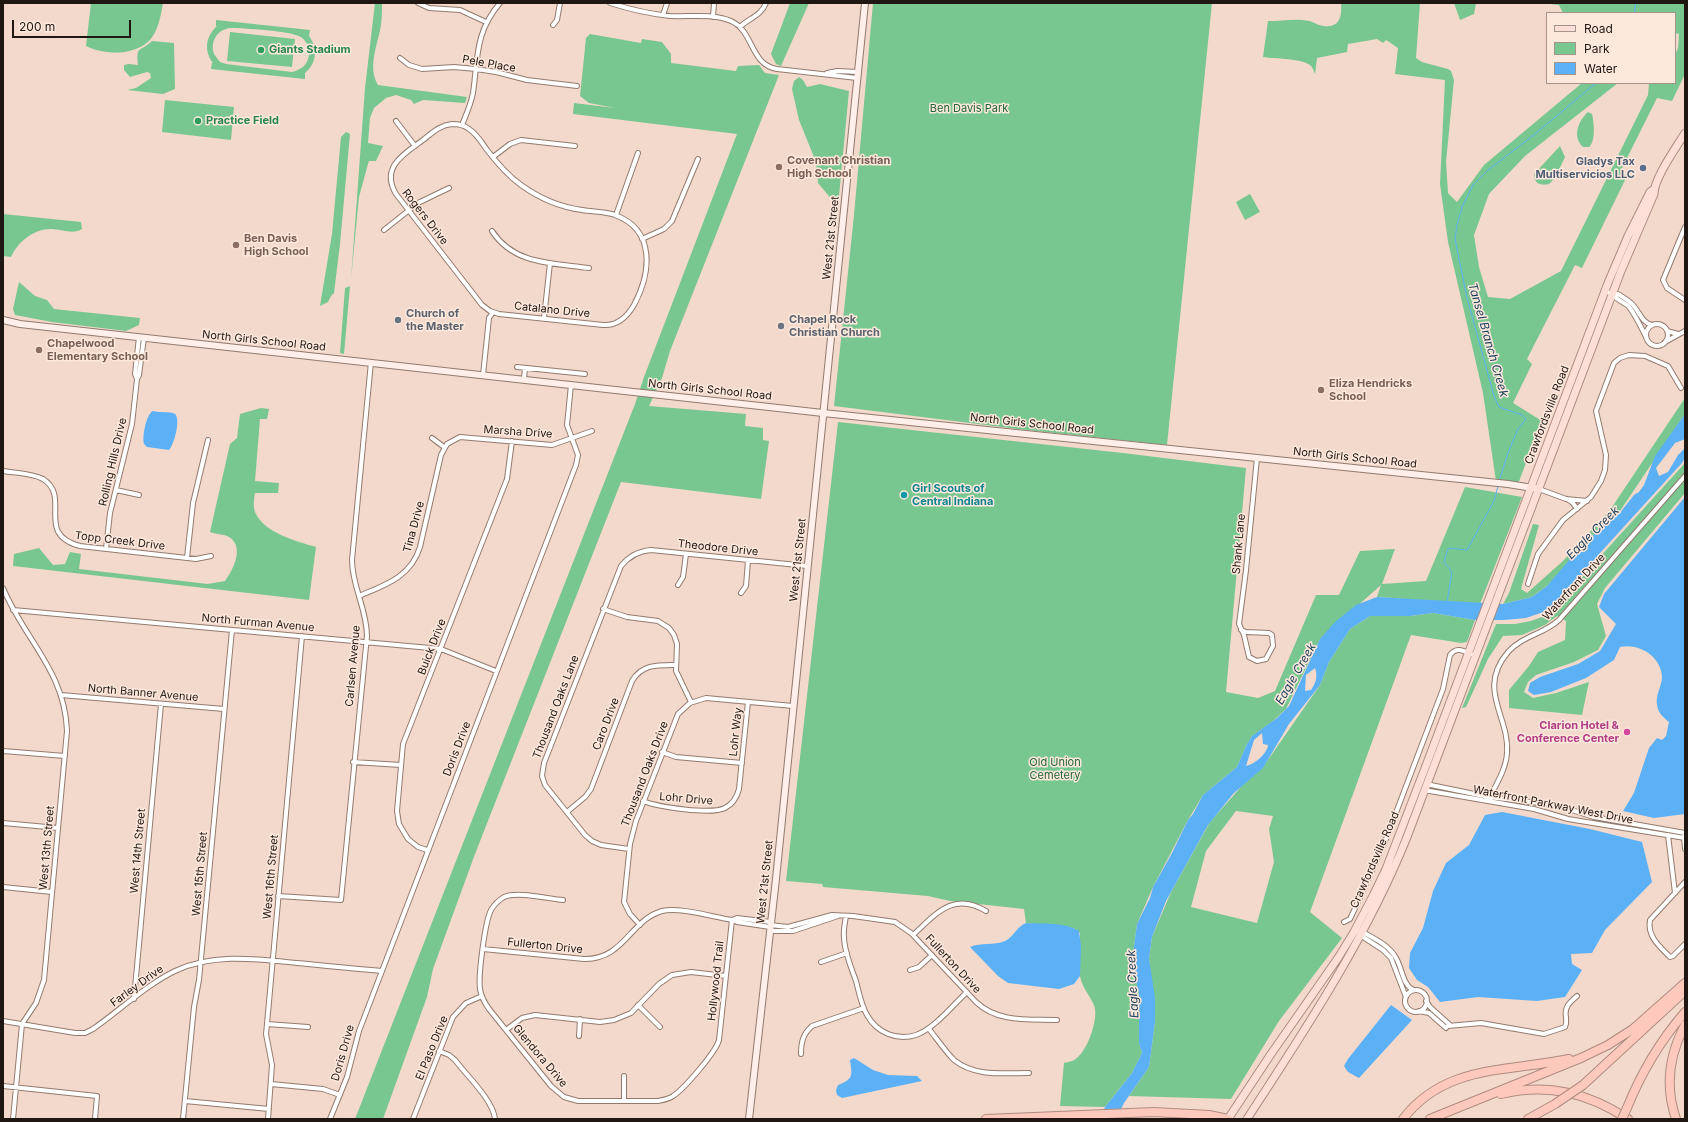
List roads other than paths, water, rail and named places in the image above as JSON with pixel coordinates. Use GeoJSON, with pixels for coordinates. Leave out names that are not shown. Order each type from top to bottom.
{"type":"FeatureCollection","features":[{"type":"Feature","properties":{"kind":"highway"},"geometry":{"type":"LineString","coordinates":[[1430,1119],[1602,1048],[1633,1028],[1685,983]]}},
{"type":"Feature","properties":{"kind":"highway"},"geometry":{"type":"LineString","coordinates":[[1528,1119],[1555,1104],[1583,1085],[1612,1060],[1685,991]]}},
{"type":"Feature","properties":{"kind":"highway"},"geometry":{"type":"LineString","coordinates":[[1622,1119],[1651,1057],[1671,1028],[1685,1012]]}},
{"type":"Feature","properties":{"kind":"highway"},"geometry":{"type":"LineString","coordinates":[[1676,1119],[1671,1101],[1670,1072],[1674,1049],[1685,1025]]}},
{"type":"Feature","properties":{"kind":"highway"},"geometry":{"type":"LineString","coordinates":[[1403,1119],[1414,1106],[1428,1094],[1455,1079],[1474,1074],[1562,1060],[1602,1048]]}},
{"type":"Feature","properties":{"kind":"highway"},"geometry":{"type":"LineString","coordinates":[[1473,1102],[1514,1091],[1538,1089],[1555,1090],[1600,1102],[1628,1119]]}},
{"type":"Feature","properties":{"kind":"highway"},"geometry":{"type":"LineString","coordinates":[[986,1119],[1171,1112],[1214,1116],[1228,1119]]}},
{"type":"Feature","properties":{"kind":"main road","name":"West 21st Street"},"geometry":{"type":"LineString","coordinates":[[750,1119],[865,3]]}},
{"type":"Feature","properties":{"kind":"main road","name":"Crawfordsville Road"},"geometry":{"type":"LineString","coordinates":[[1247,1119],[1284,1061],[1358,932],[1386,869],[1422,786],[1472,654],[1495,583],[1535,488],[1610,294],[1634,223],[1650,192],[1654,189],[1661,173],[1685,133]]}},
{"type":"Feature","properties":{"kind":"main road","name":"North Girls School Road"},"geometry":{"type":"LineString","coordinates":[[3,320],[20,324],[483,375],[1535,488]]}},
{"type":"Feature","properties":{"kind":"main road","name":"Crawfordsville Road"},"geometry":{"type":"LineString","coordinates":[[1480,631],[1502,584],[1535,488]]}},
{"type":"Feature","properties":{"kind":"main road","name":"Crawfordsville Road"},"geometry":{"type":"LineString","coordinates":[[1228,1119],[1271,1054],[1358,932]]}},
{"type":"Feature","properties":{"kind":"street"},"geometry":{"type":"LineString","coordinates":[[418,3],[428,8],[460,10],[486,22]]}},
{"type":"Feature","properties":{"kind":"street"},"geometry":{"type":"LineString","coordinates":[[500,3],[486,22],[478,47],[472,95],[462,125],[472,131],[509,175],[534,194],[556,204],[616,215],[632,225],[642,239],[660,231],[672,221],[698,159]]}},
{"type":"Feature","properties":{"kind":"street"},"geometry":{"type":"LineString","coordinates":[[553,25],[556,20],[560,3]]}},
{"type":"Feature","properties":{"kind":"street"},"geometry":{"type":"LineString","coordinates":[[610,3],[663,15],[713,17],[729,20],[740,27],[746,34],[758,59],[768,67],[777,70],[857,75]]}},
{"type":"Feature","properties":{"kind":"street"},"geometry":{"type":"LineString","coordinates":[[663,15],[667,3]]}},
{"type":"Feature","properties":{"kind":"street"},"geometry":{"type":"LineString","coordinates":[[713,17],[714,3]]}},
{"type":"Feature","properties":{"kind":"street"},"geometry":{"type":"LineString","coordinates":[[740,27],[747,21],[760,14],[766,3]]}},
{"type":"Feature","properties":{"kind":"street","name":"Pele Place"},"geometry":{"type":"LineString","coordinates":[[400,58],[411,66],[424,70],[454,67],[476,69],[527,80],[577,86]]}},
{"type":"Feature","properties":{"kind":"street"},"geometry":{"type":"LineString","coordinates":[[396,121],[415,146]]}},
{"type":"Feature","properties":{"kind":"street","name":"Rogers Drive"},"geometry":{"type":"LineString","coordinates":[[462,125],[452,124],[443,126],[415,146],[398,159],[392,168],[391,177],[395,192],[409,211],[482,305],[493,312]]}},
{"type":"Feature","properties":{"kind":"street"},"geometry":{"type":"LineString","coordinates":[[493,157],[510,144],[521,140],[575,146]]}},
{"type":"Feature","properties":{"kind":"street"},"geometry":{"type":"LineString","coordinates":[[616,215],[638,153]]}},
{"type":"Feature","properties":{"kind":"street"},"geometry":{"type":"LineString","coordinates":[[384,230],[422,201],[450,188]]}},
{"type":"Feature","properties":{"kind":"street"},"geometry":{"type":"LineString","coordinates":[[1685,227],[1664,276],[1664,282],[1667,288],[1685,300]]}},
{"type":"Feature","properties":{"kind":"street"},"geometry":{"type":"LineString","coordinates":[[492,231],[501,243],[516,254],[531,260],[589,268]]}},
{"type":"Feature","properties":{"kind":"street","name":"Catalano Drive"},"geometry":{"type":"LineString","coordinates":[[493,312],[610,325],[620,321],[627,316],[641,291],[645,279],[647,250],[642,239]]}},
{"type":"Feature","properties":{"kind":"street"},"geometry":{"type":"LineString","coordinates":[[544,318],[550,263]]}},
{"type":"Feature","properties":{"kind":"street"},"geometry":{"type":"LineString","coordinates":[[1610,294],[1618,294],[1629,301],[1642,319],[1652,325],[1661,325],[1666,331],[1667,336],[1664,342]]}},
{"type":"Feature","properties":{"kind":"street"},"geometry":{"type":"LineString","coordinates":[[1610,294],[1626,304],[1647,339],[1654,345],[1660,345],[1685,331]]}},
{"type":"Feature","properties":{"kind":"street"},"geometry":{"type":"LineString","coordinates":[[483,375],[489,318],[493,312]]}},
{"type":"Feature","properties":{"kind":"street"},"geometry":{"type":"LineString","coordinates":[[1647,339],[1647,332],[1652,325]]}},
{"type":"Feature","properties":{"kind":"street"},"geometry":{"type":"LineString","coordinates":[[1666,331],[1678,334]]}},
{"type":"Feature","properties":{"kind":"street","name":"Rolling Hills Drive"},"geometry":{"type":"LineString","coordinates":[[106,549],[110,513],[132,424],[137,379],[139,375],[142,337]]}},
{"type":"Feature","properties":{"kind":"street"},"geometry":{"type":"LineString","coordinates":[[1528,584],[1538,554],[1563,520],[1587,501],[1600,485],[1605,470],[1605,452],[1596,411],[1614,363],[1620,358],[1630,355],[1645,356],[1668,366],[1681,388]]}},
{"type":"Feature","properties":{"kind":"street","name":"Carlsen Avenue"},"geometry":{"type":"LineString","coordinates":[[278,896],[341,900],[353,762],[366,642],[366,618],[353,572],[352,558],[371,362]]}},
{"type":"Feature","properties":{"kind":"street"},"geometry":{"type":"LineString","coordinates":[[517,367],[585,374]]}},
{"type":"Feature","properties":{"kind":"street"},"geometry":{"type":"LineString","coordinates":[[524,379],[525,368]]}},
{"type":"Feature","properties":{"kind":"street","name":"Doris Drive"},"geometry":{"type":"LineString","coordinates":[[330,1119],[349,1068],[359,1031],[427,850],[577,462],[578,455],[567,425],[571,384]]}},
{"type":"Feature","properties":{"kind":"street","name":"Marsha Drive"},"geometry":{"type":"LineString","coordinates":[[444,447],[453,439],[462,437],[552,445],[592,431]]}},
{"type":"Feature","properties":{"kind":"street"},"geometry":{"type":"LineString","coordinates":[[432,438],[444,447]]}},
{"type":"Feature","properties":{"kind":"street"},"geometry":{"type":"LineString","coordinates":[[187,558],[193,503],[208,440]]}},
{"type":"Feature","properties":{"kind":"street","name":"Buick Drive"},"geometry":{"type":"LineString","coordinates":[[427,850],[418,847],[408,839],[399,824],[397,811],[405,738],[506,479],[512,442]]}},
{"type":"Feature","properties":{"kind":"street","name":"Tina Drive"},"geometry":{"type":"LineString","coordinates":[[359,596],[399,578],[410,567],[416,557],[420,547],[444,447]]}},
{"type":"Feature","properties":{"kind":"street","name":"Shank Lane"},"geometry":{"type":"LineString","coordinates":[[1241,630],[1246,632],[1269,633],[1272,636],[1273,646],[1266,659],[1257,661],[1249,657],[1244,635],[1241,630],[1239,624],[1246,570],[1256,458]]}},
{"type":"Feature","properties":{"kind":"street","name":"Topp Creek Drive"},"geometry":{"type":"LineString","coordinates":[[3,471],[34,476],[47,482],[54,495],[56,528],[60,537],[68,543],[80,546],[187,558],[201,559],[211,556]]}},
{"type":"Feature","properties":{"kind":"street","name":"Waterfront Drive"},"geometry":{"type":"LineString","coordinates":[[1488,799],[1504,769],[1507,753],[1505,734],[1494,694],[1496,674],[1503,659],[1517,644],[1546,630],[1559,620],[1685,476]]}},
{"type":"Feature","properties":{"kind":"street"},"geometry":{"type":"LineString","coordinates":[[1535,488],[1566,499],[1587,501]]}},
{"type":"Feature","properties":{"kind":"street"},"geometry":{"type":"LineString","coordinates":[[116,490],[139,495]]}},
{"type":"Feature","properties":{"kind":"street"},"geometry":{"type":"LineString","coordinates":[[1566,499],[1577,509]]}},
{"type":"Feature","properties":{"kind":"street","name":"Theodore Drive"},"geometry":{"type":"LineString","coordinates":[[628,558],[636,553],[648,550],[807,566]]}},
{"type":"Feature","properties":{"kind":"street"},"geometry":{"type":"LineString","coordinates":[[678,585],[683,577],[686,554]]}},
{"type":"Feature","properties":{"kind":"street","name":"Thousand Oaks Lane"},"geometry":{"type":"LineString","coordinates":[[628,558],[619,570],[603,609],[543,767],[542,776],[545,785],[585,835],[592,841],[605,846],[629,849]]}},
{"type":"Feature","properties":{"kind":"street"},"geometry":{"type":"LineString","coordinates":[[742,593],[746,586],[748,561]]}},
{"type":"Feature","properties":{"kind":"street","name":"West 13th Street"},"geometry":{"type":"LineString","coordinates":[[3,588],[13,610],[48,665],[61,695],[66,724],[65,756],[44,984],[36,1003],[22,1024],[13,1119]]}},
{"type":"Feature","properties":{"kind":"street"},"geometry":{"type":"LineString","coordinates":[[603,609],[626,617],[656,621],[665,625],[673,632],[676,639],[676,665],[678,677],[691,702],[708,698],[793,706]]}},
{"type":"Feature","properties":{"kind":"street","name":"North Furman Avenue"},"geometry":{"type":"LineString","coordinates":[[13,610],[440,649],[496,671]]}},
{"type":"Feature","properties":{"kind":"street","name":"West 15th Street"},"geometry":{"type":"LineString","coordinates":[[183,1119],[194,1007],[201,962],[232,630]]}},
{"type":"Feature","properties":{"kind":"street","name":"West 16th Street"},"geometry":{"type":"LineString","coordinates":[[268,1119],[272,1065],[266,1034],[302,636]]}},
{"type":"Feature","properties":{"kind":"street","name":"Crawfordsville Road"},"geometry":{"type":"LineString","coordinates":[[1344,922],[1350,919],[1388,833],[1443,689],[1449,656],[1452,652],[1457,650],[1472,654]]}},
{"type":"Feature","properties":{"kind":"street","name":"Caro Drive"},"geometry":{"type":"LineString","coordinates":[[566,812],[585,797],[591,789],[636,675],[650,666],[676,665]]}},
{"type":"Feature","properties":{"kind":"street","name":"North Banner Avenue"},"geometry":{"type":"LineString","coordinates":[[61,695],[224,709]]}},
{"type":"Feature","properties":{"kind":"street","name":"Thousand Oaks Drive"},"geometry":{"type":"LineString","coordinates":[[640,925],[630,914],[624,902],[631,835],[678,714],[691,702]]}},
{"type":"Feature","properties":{"kind":"street","name":"Lohr Way"},"geometry":{"type":"LineString","coordinates":[[742,763],[748,702]]}},
{"type":"Feature","properties":{"kind":"street","name":"West 14th Street"},"geometry":{"type":"LineString","coordinates":[[134,999],[161,704]]}},
{"type":"Feature","properties":{"kind":"street"},"geometry":{"type":"LineString","coordinates":[[3,751],[65,756]]}},
{"type":"Feature","properties":{"kind":"street"},"geometry":{"type":"LineString","coordinates":[[662,752],[676,757],[742,763]]}},
{"type":"Feature","properties":{"kind":"street"},"geometry":{"type":"LineString","coordinates":[[353,762],[401,766]]}},
{"type":"Feature","properties":{"kind":"street","name":"Lohr Drive"},"geometry":{"type":"LineString","coordinates":[[643,801],[656,806],[716,811],[724,809],[731,804],[738,794],[742,763]]}},
{"type":"Feature","properties":{"kind":"street","name":"Waterfront Parkway West Drive"},"geometry":{"type":"LineString","coordinates":[[1422,786],[1534,809],[1568,819],[1684,838]]}},
{"type":"Feature","properties":{"kind":"street","name":"Waterfront Parkway West Drive"},"geometry":{"type":"LineString","coordinates":[[1488,799],[1556,805],[1594,817],[1684,833]]}},
{"type":"Feature","properties":{"kind":"street"},"geometry":{"type":"LineString","coordinates":[[3,823],[58,828]]}},
{"type":"Feature","properties":{"kind":"street"},"geometry":{"type":"LineString","coordinates":[[1668,830],[1675,893]]}},
{"type":"Feature","properties":{"kind":"street"},"geometry":{"type":"LineString","coordinates":[[1684,833],[1685,849]]}},
{"type":"Feature","properties":{"kind":"street"},"geometry":{"type":"LineString","coordinates":[[1685,882],[1650,920],[1649,924],[1654,942],[1670,957],[1673,956],[1685,944]]}},
{"type":"Feature","properties":{"kind":"street"},"geometry":{"type":"LineString","coordinates":[[3,887],[52,892]]}},
{"type":"Feature","properties":{"kind":"street","name":"Glendora Drive"},"geometry":{"type":"LineString","coordinates":[[562,900],[515,895],[495,904],[490,914],[483,949],[480,982],[482,996],[487,1006],[554,1089],[564,1097],[580,1102],[660,1100],[674,1096],[713,1054],[718,1043]]}},
{"type":"Feature","properties":{"kind":"street"},"geometry":{"type":"LineString","coordinates":[[913,935],[948,905],[961,903],[977,906],[986,911]]}},
{"type":"Feature","properties":{"kind":"street","name":"Fullerton Drive"},"geometry":{"type":"LineString","coordinates":[[483,949],[596,959],[608,955],[618,948],[640,925],[653,915],[671,910],[737,922],[788,927],[826,915],[846,916],[893,922],[905,928],[982,1007],[999,1016],[1014,1019],[1057,1020]]}},
{"type":"Feature","properties":{"kind":"street"},"geometry":{"type":"LineString","coordinates":[[846,916],[844,937],[847,953],[864,1008],[872,1023],[881,1030],[891,1035],[902,1037],[912,1036],[929,1029],[967,992]]}},
{"type":"Feature","properties":{"kind":"street","name":"Hollywood Trail"},"geometry":{"type":"LineString","coordinates":[[718,1043],[732,920]]}},
{"type":"Feature","properties":{"kind":"street"},"geometry":{"type":"LineString","coordinates":[[1358,932],[1387,947],[1394,954],[1408,986],[1422,993],[1429,1006],[1448,1026]]}},
{"type":"Feature","properties":{"kind":"street"},"geometry":{"type":"LineString","coordinates":[[1358,932],[1383,950],[1391,958],[1406,997]]}},
{"type":"Feature","properties":{"kind":"street"},"geometry":{"type":"LineString","coordinates":[[821,962],[847,953]]}},
{"type":"Feature","properties":{"kind":"street"},"geometry":{"type":"LineString","coordinates":[[910,970],[919,967],[932,955]]}},
{"type":"Feature","properties":{"kind":"street","name":"Farley Drive"},"geometry":{"type":"LineString","coordinates":[[3,1021],[77,1033],[87,1032],[95,1028],[173,972],[201,962],[239,958],[382,971]]}},
{"type":"Feature","properties":{"kind":"street"},"geometry":{"type":"LineString","coordinates":[[506,1030],[519,1020],[530,1016],[541,1015],[602,1022],[614,1020],[628,1014],[661,982],[676,974],[691,972],[726,976]]}},
{"type":"Feature","properties":{"kind":"street"},"geometry":{"type":"LineString","coordinates":[[1414,990],[1409,992],[1406,997],[1405,1003],[1408,1008],[1413,1011],[1428,1012],[1448,1026],[1480,1023],[1546,1034],[1565,1027],[1566,1009],[1569,1003],[1577,996]]}},
{"type":"Feature","properties":{"kind":"street","name":"El Paso Drive"},"geometry":{"type":"LineString","coordinates":[[413,1119],[450,1024],[457,1011],[466,1003],[482,996]]}},
{"type":"Feature","properties":{"kind":"street"},"geometry":{"type":"LineString","coordinates":[[1419,1011],[1424,1006],[1426,1001]]}},
{"type":"Feature","properties":{"kind":"street"},"geometry":{"type":"LineString","coordinates":[[638,1005],[660,1027]]}},
{"type":"Feature","properties":{"kind":"street"},"geometry":{"type":"LineString","coordinates":[[801,1054],[803,1038],[806,1031],[812,1026],[864,1008]]}},
{"type":"Feature","properties":{"kind":"street"},"geometry":{"type":"LineString","coordinates":[[579,1036],[580,1019]]}},
{"type":"Feature","properties":{"kind":"street"},"geometry":{"type":"LineString","coordinates":[[267,1024],[308,1027]]}},
{"type":"Feature","properties":{"kind":"street"},"geometry":{"type":"LineString","coordinates":[[929,1029],[951,1056],[966,1067],[985,1072],[1029,1073]]}},
{"type":"Feature","properties":{"kind":"street"},"geometry":{"type":"LineString","coordinates":[[439,1051],[449,1055],[455,1060],[490,1103],[495,1119]]}},
{"type":"Feature","properties":{"kind":"street"},"geometry":{"type":"LineString","coordinates":[[624,1076],[624,1101]]}},
{"type":"Feature","properties":{"kind":"street"},"geometry":{"type":"LineString","coordinates":[[271,1084],[319,1089],[340,1095]]}},
{"type":"Feature","properties":{"kind":"street"},"geometry":{"type":"LineString","coordinates":[[3,1086],[97,1096],[95,1119]]}},
{"type":"Feature","properties":{"kind":"street"},"geometry":{"type":"LineString","coordinates":[[185,1101],[269,1109]]}},
{"type":"Feature","properties":{"kind":"water"},"geometry":{"type":"Polygon","coordinates":[[[153,411],[173,413],[177,417],[176,432],[169,450],[147,447],[144,444],[145,426],[148,416],[153,411]]]}},
{"type":"Feature","properties":{"kind":"water","name":"Eagle Creek"},"geometry":{"type":"Polygon","coordinates":[[[1685,414],[1685,439],[1675,443],[1656,468],[1659,476],[1668,472],[1678,455],[1685,448],[1685,458],[1682,463],[1600,553],[1566,594],[1549,610],[1526,618],[1504,620],[1475,620],[1433,613],[1410,616],[1370,616],[1350,629],[1329,662],[1320,685],[1289,724],[1263,768],[1233,794],[1208,825],[1166,901],[1152,937],[1149,959],[1155,997],[1155,1022],[1149,1067],[1124,1103],[1116,1119],[1100,1119],[1105,1107],[1132,1073],[1142,1053],[1139,1043],[1139,994],[1132,961],[1137,924],[1150,898],[1153,887],[1188,820],[1193,814],[1203,795],[1237,767],[1252,736],[1277,718],[1289,706],[1320,639],[1335,622],[1356,605],[1377,597],[1503,604],[1532,597],[1547,586],[1577,551],[1600,529],[1619,514],[1634,495],[1639,492],[1644,485],[1655,456],[1685,414]],[[1315,668],[1306,675],[1305,691],[1311,690],[1314,685],[1316,679],[1315,668]],[[1262,733],[1254,740],[1246,766],[1260,758],[1267,748],[1268,745],[1263,744],[1262,733]]]}},
{"type":"Feature","properties":{"kind":"water"},"geometry":{"type":"Polygon","coordinates":[[[1685,497],[1685,814],[1654,818],[1623,811],[1634,793],[1649,748],[1657,738],[1662,740],[1666,736],[1669,722],[1658,710],[1657,698],[1662,677],[1658,663],[1653,657],[1641,649],[1627,646],[1620,647],[1614,660],[1586,678],[1551,692],[1534,695],[1528,691],[1530,683],[1540,677],[1578,664],[1600,651],[1616,624],[1599,607],[1604,594],[1685,497]]]}},
{"type":"Feature","properties":{"kind":"water"},"geometry":{"type":"Polygon","coordinates":[[[1502,812],[1590,829],[1642,842],[1652,882],[1605,930],[1592,953],[1571,954],[1572,964],[1582,970],[1565,997],[1537,1001],[1478,997],[1440,1002],[1428,987],[1417,980],[1409,968],[1410,953],[1423,928],[1433,891],[1446,863],[1469,845],[1485,815],[1502,812]]]}},
{"type":"Feature","properties":{"kind":"water"},"geometry":{"type":"Polygon","coordinates":[[[1026,923],[1067,926],[1079,931],[1081,946],[1080,976],[1074,984],[1059,989],[1008,983],[998,976],[970,947],[1005,941],[1026,923]]]}},
{"type":"Feature","properties":{"kind":"water"},"geometry":{"type":"Polygon","coordinates":[[[1391,1005],[1412,1020],[1359,1078],[1348,1072],[1344,1066],[1391,1005]]]}},
{"type":"Feature","properties":{"kind":"water"},"geometry":{"type":"Polygon","coordinates":[[[854,1058],[873,1070],[888,1075],[917,1076],[922,1081],[842,1098],[837,1095],[836,1090],[838,1085],[847,1081],[851,1076],[850,1060],[854,1058]]]}},
{"type":"Feature","properties":{"kind":"waterway","name":"Tansel Branch Creek"},"geometry":{"type":"LineString","coordinates":[[1634,12],[1636,3]]}},
{"type":"Feature","properties":{"kind":"waterway","name":"Tansel Branch Creek"},"geometry":{"type":"LineString","coordinates":[[1499,481],[1518,429],[1526,419],[1522,415],[1499,407],[1494,396],[1467,298],[1455,239],[1457,225],[1462,207],[1473,185],[1488,170],[1535,134],[1595,84]]}},
{"type":"Feature","properties":{"kind":"waterway","name":"Tansel Branch Creek"},"geometry":{"type":"LineString","coordinates":[[1447,602],[1452,572],[1444,562],[1447,551],[1449,548],[1467,550],[1494,501],[1498,486]]}},
{"type":"Feature","properties":{"kind":"place","name":"Giants Stadium"},"geometry":{"type":"Point","coordinates":[261,50]}},
{"type":"Feature","properties":{"kind":"place","name":"Practice Field"},"geometry":{"type":"Point","coordinates":[198,121]}},
{"type":"Feature","properties":{"kind":"place","name":"Covenant Christian High School"},"geometry":{"type":"Point","coordinates":[779,167]}},
{"type":"Feature","properties":{"kind":"place","name":"Gladys Tax Multiservicios LLC"},"geometry":{"type":"Point","coordinates":[1643,168]}},
{"type":"Feature","properties":{"kind":"place","name":"Ben Davis High School"},"geometry":{"type":"Point","coordinates":[236,245]}},
{"type":"Feature","properties":{"kind":"place","name":"Church of the Master"},"geometry":{"type":"Point","coordinates":[398,320]}},
{"type":"Feature","properties":{"kind":"place","name":"Chapel Rock Christian Church"},"geometry":{"type":"Point","coordinates":[781,326]}},
{"type":"Feature","properties":{"kind":"place","name":"Chapelwood Elementary School"},"geometry":{"type":"Point","coordinates":[39,350]}},
{"type":"Feature","properties":{"kind":"place","name":"Eliza Hendricks School"},"geometry":{"type":"Point","coordinates":[1321,390]}},
{"type":"Feature","properties":{"kind":"place","name":"Girl Scouts of Central Indiana"},"geometry":{"type":"Point","coordinates":[904,495]}},
{"type":"Feature","properties":{"kind":"place","name":"Clarion Hotel & Conference Center"},"geometry":{"type":"Point","coordinates":[1627,732]}},
{"type":"Feature","properties":{"kind":"park label","name":"Ben Davis Park"},"geometry":{"type":"Point","coordinates":[969,109]}},
{"type":"Feature","properties":{"kind":"park label","name":"Old Union Cemetery"},"geometry":{"type":"Point","coordinates":[1055,769]}}]}
